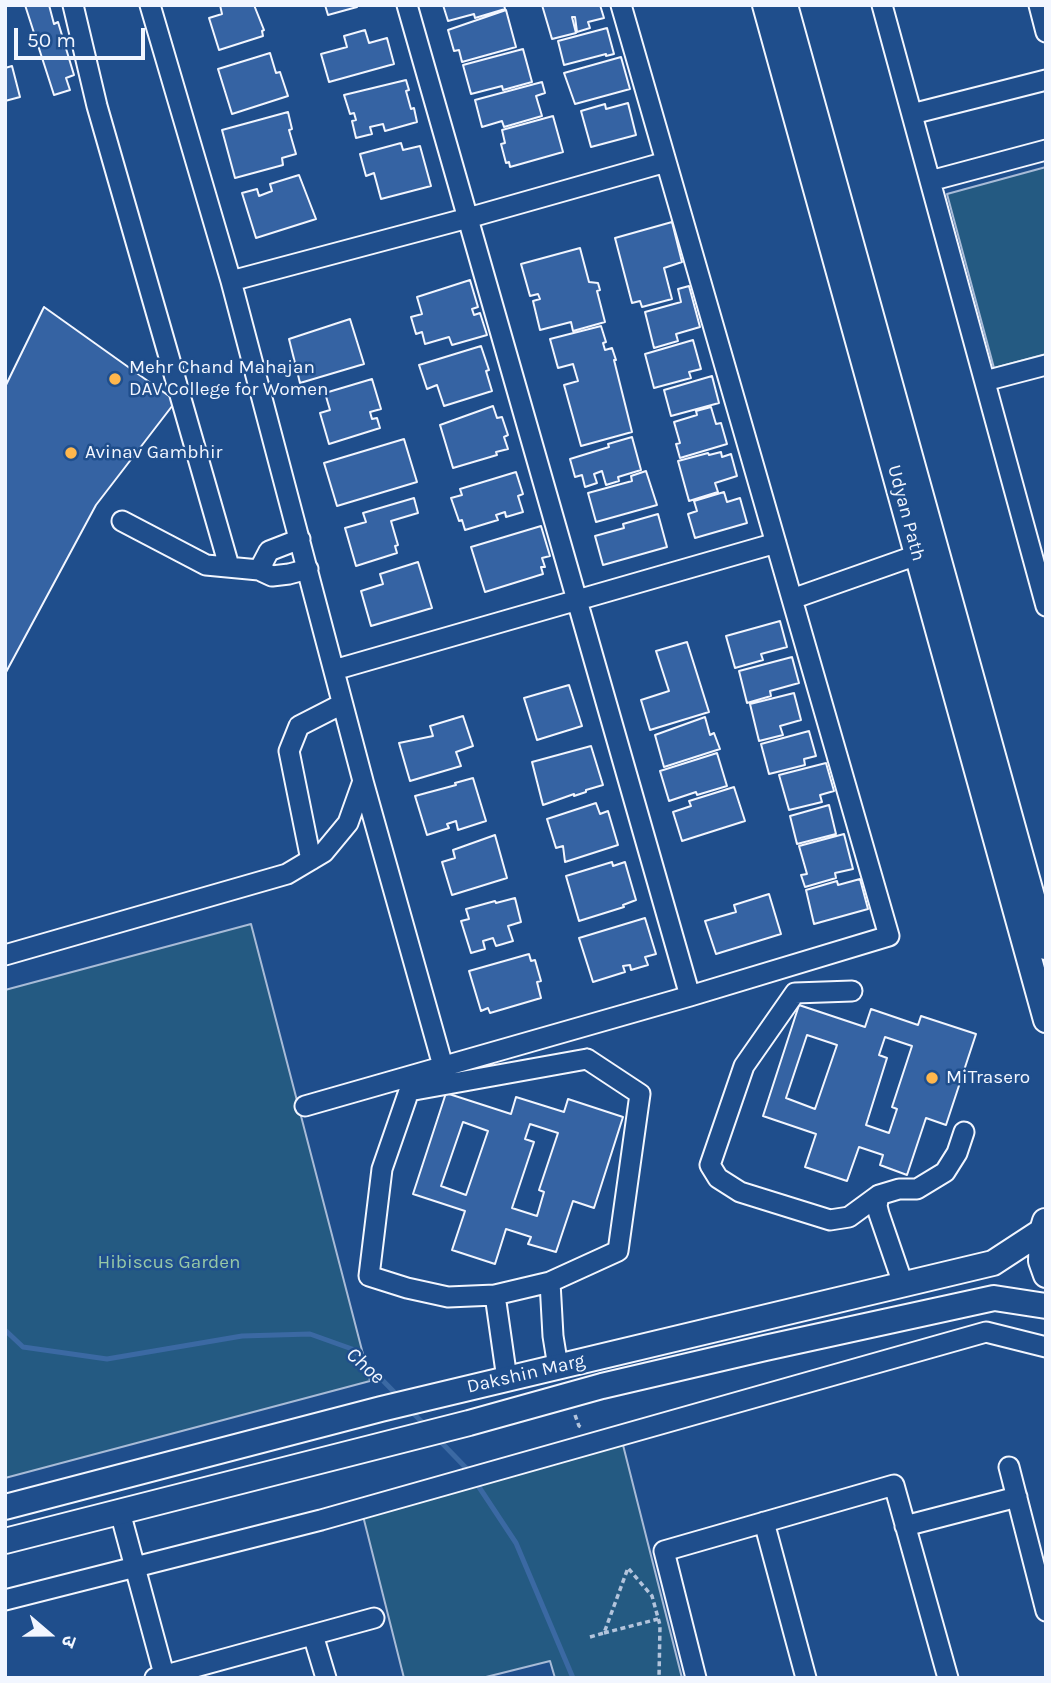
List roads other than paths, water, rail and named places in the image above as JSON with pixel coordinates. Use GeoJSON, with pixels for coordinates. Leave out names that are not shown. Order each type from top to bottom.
{"type":"FeatureCollection","features":[{"type":"Feature","properties":{"kind":"main road","name":"Udyan Path"},"geometry":{"type":"LineString","coordinates":[[765,5],[1046,1020]]}},
{"type":"Feature","properties":{"kind":"main road","name":"Udyan Path"},"geometry":{"type":"LineString","coordinates":[[785,5],[1046,947]]}},
{"type":"Feature","properties":{"kind":"main road","name":"Dakshin Marg"},"geometry":{"type":"LineString","coordinates":[[5,1507],[381,1409],[993,1263],[1044,1224]]}},
{"type":"Feature","properties":{"kind":"main road"},"geometry":{"type":"LineString","coordinates":[[1044,1224],[1041,1261],[1046,1275]]}},
{"type":"Feature","properties":{"kind":"main road","name":"Dakshin Marg"},"geometry":{"type":"LineString","coordinates":[[5,1541],[469,1423],[602,1386],[994,1298],[1046,1306]]}},
{"type":"Feature","properties":{"kind":"street"},"geometry":{"type":"LineString","coordinates":[[73,5],[97,106],[229,566]]}},
{"type":"Feature","properties":{"kind":"street"},"geometry":{"type":"LineString","coordinates":[[150,5],[231,281],[342,704],[443,1066]]}},
{"type":"Feature","properties":{"kind":"street"},"geometry":{"type":"LineString","coordinates":[[407,5],[690,996]]}},
{"type":"Feature","properties":{"kind":"street"},"geometry":{"type":"LineString","coordinates":[[304,1106],[889,936],[621,5]]}},
{"type":"Feature","properties":{"kind":"street"},"geometry":{"type":"LineString","coordinates":[[882,5],[1046,606]]}},
{"type":"Feature","properties":{"kind":"street"},"geometry":{"type":"LineString","coordinates":[[1039,5],[1046,32]]}},
{"type":"Feature","properties":{"kind":"street"},"geometry":{"type":"LineString","coordinates":[[912,114],[1046,80]]}},
{"type":"Feature","properties":{"kind":"street"},"geometry":{"type":"LineString","coordinates":[[930,181],[1046,150]]}},
{"type":"Feature","properties":{"kind":"street"},"geometry":{"type":"LineString","coordinates":[[231,281],[666,162]]}},
{"type":"Feature","properties":{"kind":"street"},"geometry":{"type":"LineString","coordinates":[[985,381],[1046,365]]}},
{"type":"Feature","properties":{"kind":"street"},"geometry":{"type":"LineString","coordinates":[[122,521],[206,565],[260,570],[272,576],[289,575],[308,569]]}},
{"type":"Feature","properties":{"kind":"street"},"geometry":{"type":"LineString","coordinates":[[260,570],[269,551],[300,539]]}},
{"type":"Feature","properties":{"kind":"street"},"geometry":{"type":"LineString","coordinates":[[334,670],[776,543]]}},
{"type":"Feature","properties":{"kind":"street"},"geometry":{"type":"LineString","coordinates":[[792,599],[917,555]]}},
{"type":"Feature","properties":{"kind":"street"},"geometry":{"type":"LineString","coordinates":[[311,860],[289,751],[299,726],[342,704]]}},
{"type":"Feature","properties":{"kind":"street"},"geometry":{"type":"LineString","coordinates":[[5,955],[287,874],[324,852],[348,823],[363,781]]}},
{"type":"Feature","properties":{"kind":"street"},"geometry":{"type":"LineString","coordinates":[[852,991],[795,993],[744,1066],[710,1165],[718,1178],[740,1192],[830,1220],[849,1217],[879,1195],[899,1189],[917,1189],[945,1172],[957,1153],[964,1132]]}},
{"type":"Feature","properties":{"kind":"street"},"geometry":{"type":"LineString","coordinates":[[587,1059],[640,1094],[618,1251],[550,1282],[495,1295],[448,1297],[369,1276],[382,1169],[408,1091],[587,1059]]}},
{"type":"Feature","properties":{"kind":"street"},"geometry":{"type":"LineString","coordinates":[[879,1195],[879,1214],[903,1284]]}},
{"type":"Feature","properties":{"kind":"street"},"geometry":{"type":"LineString","coordinates":[[550,1282],[558,1367]]}},
{"type":"Feature","properties":{"kind":"street"},"geometry":{"type":"LineString","coordinates":[[495,1295],[507,1379]]}},
{"type":"Feature","properties":{"kind":"street"},"geometry":{"type":"LineString","coordinates":[[5,1600],[321,1520],[986,1332],[1046,1347]]}},
{"type":"Feature","properties":{"kind":"street"},"geometry":{"type":"LineString","coordinates":[[1009,1467],[1046,1611]]}},
{"type":"Feature","properties":{"kind":"street"},"geometry":{"type":"LineString","coordinates":[[696,1678],[664,1550],[894,1485],[948,1678]]}},
{"type":"Feature","properties":{"kind":"street"},"geometry":{"type":"LineString","coordinates":[[905,1526],[1017,1497]]}},
{"type":"Feature","properties":{"kind":"street"},"geometry":{"type":"LineString","coordinates":[[120,1512],[161,1677],[374,1618]]}},
{"type":"Feature","properties":{"kind":"street"},"geometry":{"type":"LineString","coordinates":[[764,1522],[806,1678]]}},
{"type":"Feature","properties":{"kind":"street"},"geometry":{"type":"LineString","coordinates":[[313,1634],[326,1678]]}},
{"type":"Feature","properties":{"kind":"waterway","name":"Choe"},"geometry":{"type":"LineString","coordinates":[[5,1330],[23,1347],[107,1359],[242,1336],[310,1334],[352,1349],[398,1396]]}},
{"type":"Feature","properties":{"kind":"waterway","name":"Choe"},"geometry":{"type":"LineString","coordinates":[[409,1409],[427,1427]]}},
{"type":"Feature","properties":{"kind":"waterway","name":"Choe"},"geometry":{"type":"LineString","coordinates":[[438,1439],[470,1472]]}},
{"type":"Feature","properties":{"kind":"waterway","name":"Choe"},"geometry":{"type":"LineString","coordinates":[[475,1481],[516,1543],[573,1678]]}},
{"type":"Feature","properties":{"kind":"place","name":"Mehr Chand Mahajan DAV College for Women"},"geometry":{"type":"Point","coordinates":[115,379]}},
{"type":"Feature","properties":{"kind":"place","name":"Avinav Gambhir"},"geometry":{"type":"Point","coordinates":[71,453]}},
{"type":"Feature","properties":{"kind":"place","name":"MiTrasero"},"geometry":{"type":"Point","coordinates":[932,1078]}},
{"type":"Feature","properties":{"kind":"park label","name":"Hibiscus Garden"},"geometry":{"type":"Point","coordinates":[169,1263]}}]}
